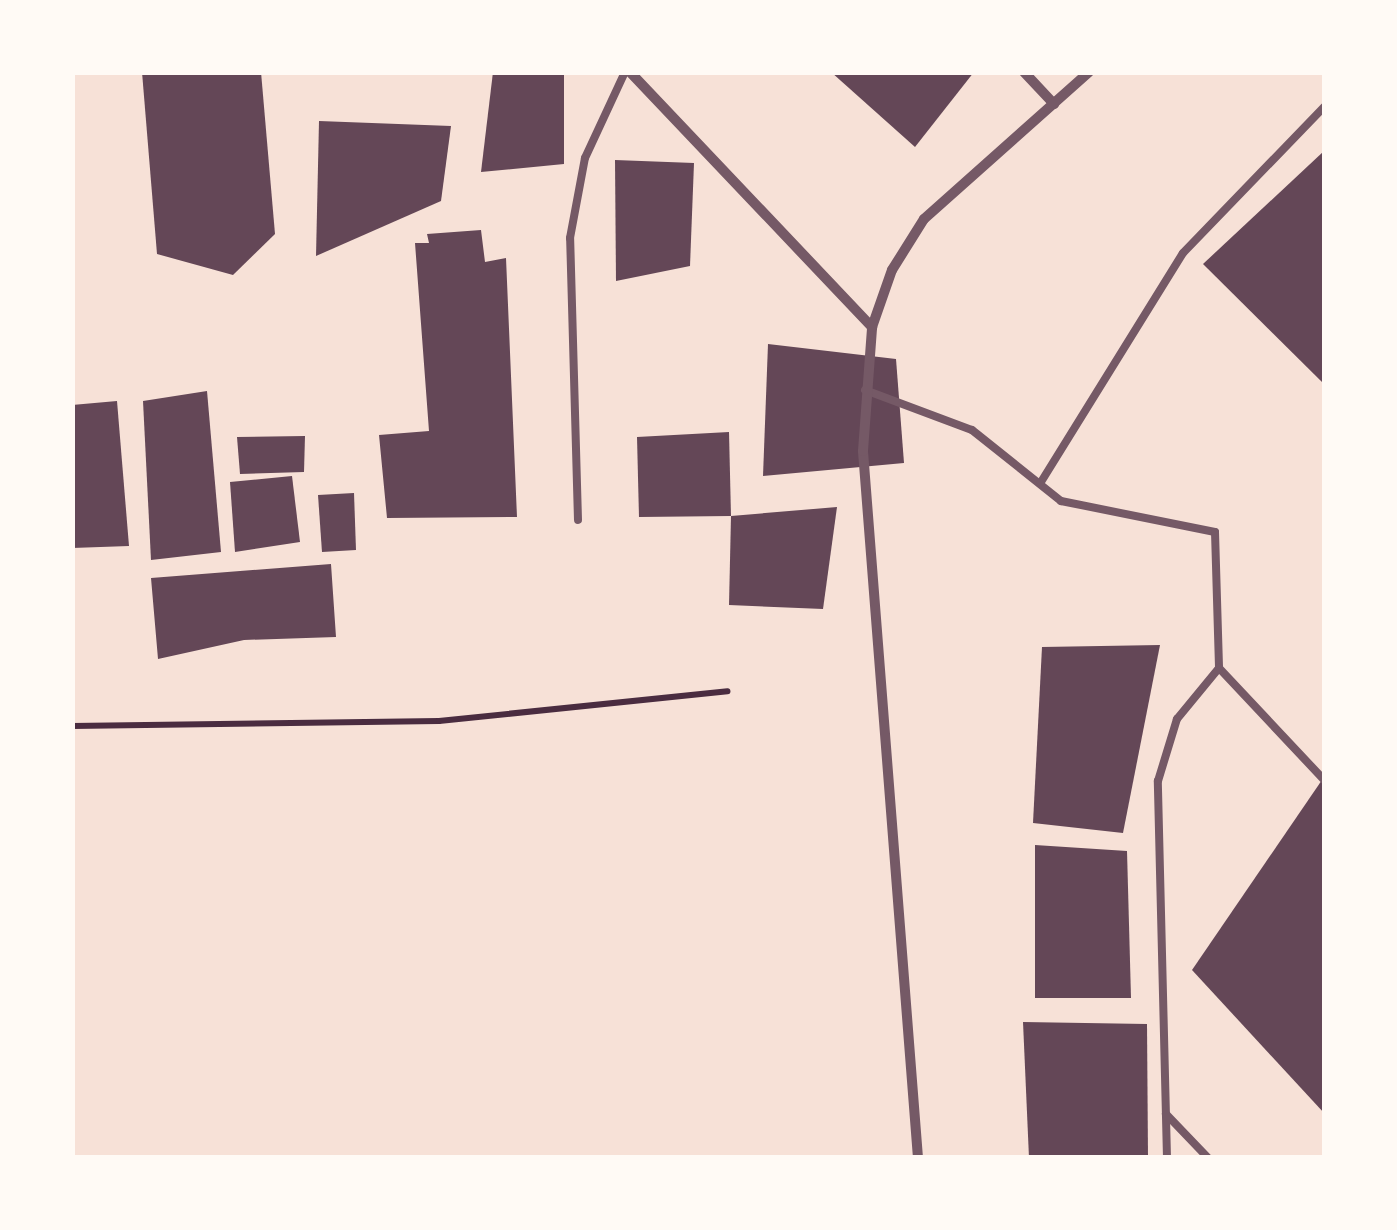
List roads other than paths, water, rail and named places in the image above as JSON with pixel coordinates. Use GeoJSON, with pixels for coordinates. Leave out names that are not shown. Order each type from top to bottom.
{"type":"FeatureCollection","features":[{"type":"Feature","properties":{"kind":"street"},"geometry":{"type":"LineString","coordinates":[[627,72],[872,327]]}},
{"type":"Feature","properties":{"kind":"street"},"geometry":{"type":"LineString","coordinates":[[1024,72],[1054,104]]}},
{"type":"Feature","properties":{"kind":"street"},"geometry":{"type":"LineString","coordinates":[[918,1158],[864,390],[872,327],[892,270],[924,219],[1089,72]]}},
{"type":"Feature","properties":{"kind":"lane"},"geometry":{"type":"LineString","coordinates":[[578,520],[570,238],[586,158],[627,72]]}},
{"type":"Feature","properties":{"kind":"lane"},"geometry":{"type":"LineString","coordinates":[[1041,482],[1184,253],[1324,106]]}},
{"type":"Feature","properties":{"kind":"lane"},"geometry":{"type":"LineString","coordinates":[[864,390],[972,430],[1061,501],[1215,532],[1219,668],[1177,719],[1158,781],[1167,1158]]}},
{"type":"Feature","properties":{"kind":"lane"},"geometry":{"type":"LineString","coordinates":[[1219,668],[1324,780]]}},
{"type":"Feature","properties":{"kind":"lane"},"geometry":{"type":"LineString","coordinates":[[1164,1114],[1208,1158]]}}]}
